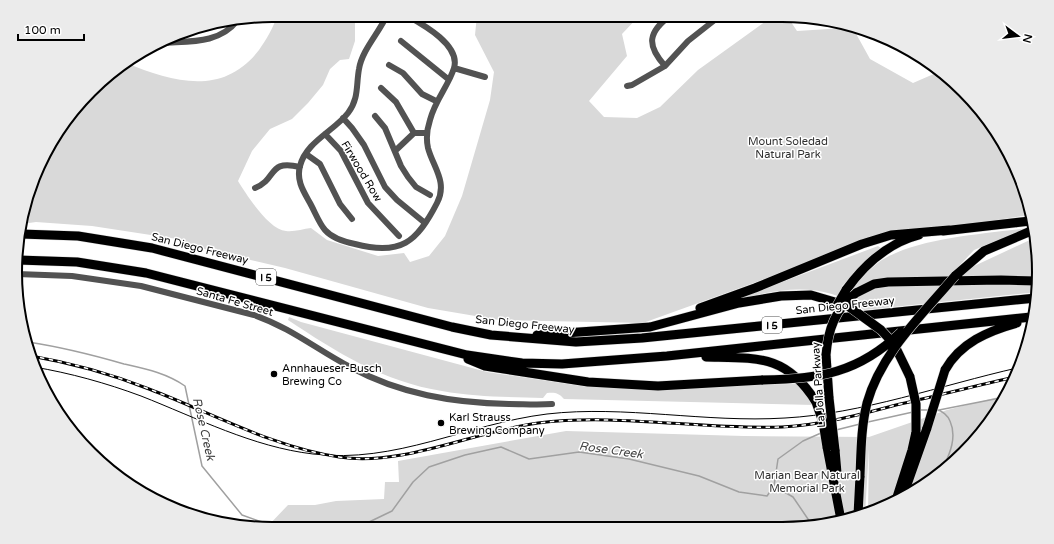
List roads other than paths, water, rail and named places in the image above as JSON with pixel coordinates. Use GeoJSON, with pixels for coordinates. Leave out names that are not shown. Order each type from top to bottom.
{"type":"FeatureCollection","features":[{"type":"Feature","properties":{"kind":"highway","name":"La Jolla Parkway"},"geometry":{"type":"LineString","coordinates":[[831,449],[826,337],[832,316],[846,290],[855,278],[874,259],[895,244],[911,238],[933,232],[1027,221]]}},
{"type":"Feature","properties":{"kind":"highway"},"geometry":{"type":"LineString","coordinates":[[650,327],[756,288],[862,244],[891,235],[949,230]]}},
{"type":"Feature","properties":{"kind":"highway"},"geometry":{"type":"LineString","coordinates":[[858,510],[864,417],[878,374],[893,350],[965,266],[984,251],[1029,233]]}},
{"type":"Feature","properties":{"kind":"highway","name":"San Diego Freeway"},"geometry":{"type":"LineString","coordinates":[[25,234],[78,236],[152,248],[452,327],[507,337],[576,342],[613,340],[1030,299]]}},
{"type":"Feature","properties":{"kind":"highway","name":"I 5"},"geometry":{"type":"LineString","coordinates":[[23,260],[77,262],[146,273],[468,355],[522,363],[562,364],[666,356],[1027,319]]}},
{"type":"Feature","properties":{"kind":"highway"},"geometry":{"type":"LineString","coordinates":[[826,355],[829,336],[836,316],[845,302],[856,293],[874,284],[888,282],[1031,281]]}},
{"type":"Feature","properties":{"kind":"highway"},"geometry":{"type":"LineString","coordinates":[[438,347],[485,366],[588,382],[658,386],[808,378],[834,373],[850,367],[873,355],[893,340],[940,294]]}},
{"type":"Feature","properties":{"kind":"highway"},"geometry":{"type":"LineString","coordinates":[[507,337],[650,327],[739,303],[781,296],[811,295],[848,306],[876,325],[894,344],[910,377],[916,404],[916,432],[898,493]]}},
{"type":"Feature","properties":{"kind":"highway"},"geometry":{"type":"LineString","coordinates":[[905,490],[927,428],[945,370],[960,350],[977,338],[999,328],[1027,320]]}},
{"type":"Feature","properties":{"kind":"highway"},"geometry":{"type":"LineString","coordinates":[[666,356],[758,358],[769,361],[797,376],[816,402],[823,422],[831,449],[840,515]]}},
{"type":"Feature","properties":{"kind":"street"},"geometry":{"type":"LineString","coordinates":[[384,22],[362,59],[359,70],[358,94],[354,103],[343,118],[306,154],[300,167],[299,180],[300,185],[325,230],[342,241],[375,250],[405,244],[415,237],[438,201],[441,186],[440,175],[428,148],[427,133],[436,101],[454,68],[455,61],[451,50],[442,39],[416,22]]}},
{"type":"Feature","properties":{"kind":"street"},"geometry":{"type":"LineString","coordinates":[[661,22],[652,37],[653,50],[665,66]]}},
{"type":"Feature","properties":{"kind":"street"},"geometry":{"type":"LineString","coordinates":[[627,86],[632,85],[665,66],[688,41],[713,22]]}},
{"type":"Feature","properties":{"kind":"street"},"geometry":{"type":"LineString","coordinates":[[174,42],[212,39],[226,32],[233,25]]}},
{"type":"Feature","properties":{"kind":"street"},"geometry":{"type":"LineString","coordinates":[[401,41],[448,79]]}},
{"type":"Feature","properties":{"kind":"street"},"geometry":{"type":"LineString","coordinates":[[389,65],[403,73],[422,94],[436,101]]}},
{"type":"Feature","properties":{"kind":"street"},"geometry":{"type":"LineString","coordinates":[[454,68],[485,77]]}},
{"type":"Feature","properties":{"kind":"street"},"geometry":{"type":"LineString","coordinates":[[381,88],[396,102],[414,133]]}},
{"type":"Feature","properties":{"kind":"street"},"geometry":{"type":"LineString","coordinates":[[375,116],[385,128],[401,166],[408,177],[416,187],[430,195]]}},
{"type":"Feature","properties":{"kind":"street"},"geometry":{"type":"LineString","coordinates":[[343,118],[364,145],[385,187],[397,200],[425,223]]}},
{"type":"Feature","properties":{"kind":"street"},"geometry":{"type":"LineString","coordinates":[[395,151],[414,133],[427,133]]}},
{"type":"Feature","properties":{"kind":"street","name":"Firwood Row"},"geometry":{"type":"LineString","coordinates":[[326,134],[341,152],[368,203],[399,236]]}},
{"type":"Feature","properties":{"kind":"street"},"geometry":{"type":"LineString","coordinates":[[306,154],[320,164],[340,204],[352,219]]}},
{"type":"Feature","properties":{"kind":"street"},"geometry":{"type":"LineString","coordinates":[[255,188],[263,185],[280,166],[287,164],[300,167]]}},
{"type":"Feature","properties":{"kind":"street","name":"Santa Fe Street"},"geometry":{"type":"LineString","coordinates":[[22,274],[72,276],[141,286],[254,315],[271,321],[300,336],[358,372],[403,390],[428,396],[477,403],[552,404]]}},
{"type":"Feature","properties":{"kind":"waterway","name":"Rose Creek"},"geometry":{"type":"LineString","coordinates":[[33,343],[101,357],[148,370],[171,378],[185,386],[202,466],[242,515],[259,521]]}},
{"type":"Feature","properties":{"kind":"waterway"},"geometry":{"type":"LineString","coordinates":[[939,410],[998,398]]}},
{"type":"Feature","properties":{"kind":"waterway"},"geometry":{"type":"LineString","coordinates":[[920,410],[928,410]]}},
{"type":"Feature","properties":{"kind":"waterway"},"geometry":{"type":"LineString","coordinates":[[936,410],[943,412],[948,417],[952,428],[953,441],[946,461]]}},
{"type":"Feature","properties":{"kind":"waterway"},"geometry":{"type":"LineString","coordinates":[[868,422],[913,412]]}},
{"type":"Feature","properties":{"kind":"waterway"},"geometry":{"type":"LineString","coordinates":[[836,430],[860,424]]}},
{"type":"Feature","properties":{"kind":"waterway","name":"Rose Creek"},"geometry":{"type":"LineString","coordinates":[[369,522],[392,511],[413,482],[429,467],[465,455],[501,447],[529,459],[579,452],[629,459],[699,476],[739,492],[767,496],[774,486],[778,459],[803,441],[821,433]]}},
{"type":"Feature","properties":{"kind":"waterway"},"geometry":{"type":"LineString","coordinates":[[774,486],[793,497],[809,520]]}},
{"type":"Feature","properties":{"kind":"tram line"},"geometry":{"type":"LineString","coordinates":[[41,368],[74,375],[115,387],[141,396],[226,431],[269,445],[313,454],[344,456],[402,448],[431,442],[517,419],[547,414],[606,412],[755,419],[814,415],[872,405],[1012,369]]}},
{"type":"Feature","properties":{"kind":"railway"},"geometry":{"type":"LineString","coordinates":[[37,357],[120,378],[290,446],[339,457],[363,459],[413,453],[514,427],[568,420],[629,421],[752,427],[797,426],[854,416],[1008,379]]}},
{"type":"Feature","properties":{"kind":"place","name":"Annhaueser-Busch Brewing Co"},"geometry":{"type":"Point","coordinates":[274,374]}},
{"type":"Feature","properties":{"kind":"place","name":"Karl Strauss Brewing Company"},"geometry":{"type":"Point","coordinates":[441,423]}},
{"type":"Feature","properties":{"kind":"park label","name":"Mount Soledad Natural Park"},"geometry":{"type":"Point","coordinates":[788,147]}},
{"type":"Feature","properties":{"kind":"park label","name":"Marian Bear Natural Memorial Park"},"geometry":{"type":"Point","coordinates":[807,481]}}]}
